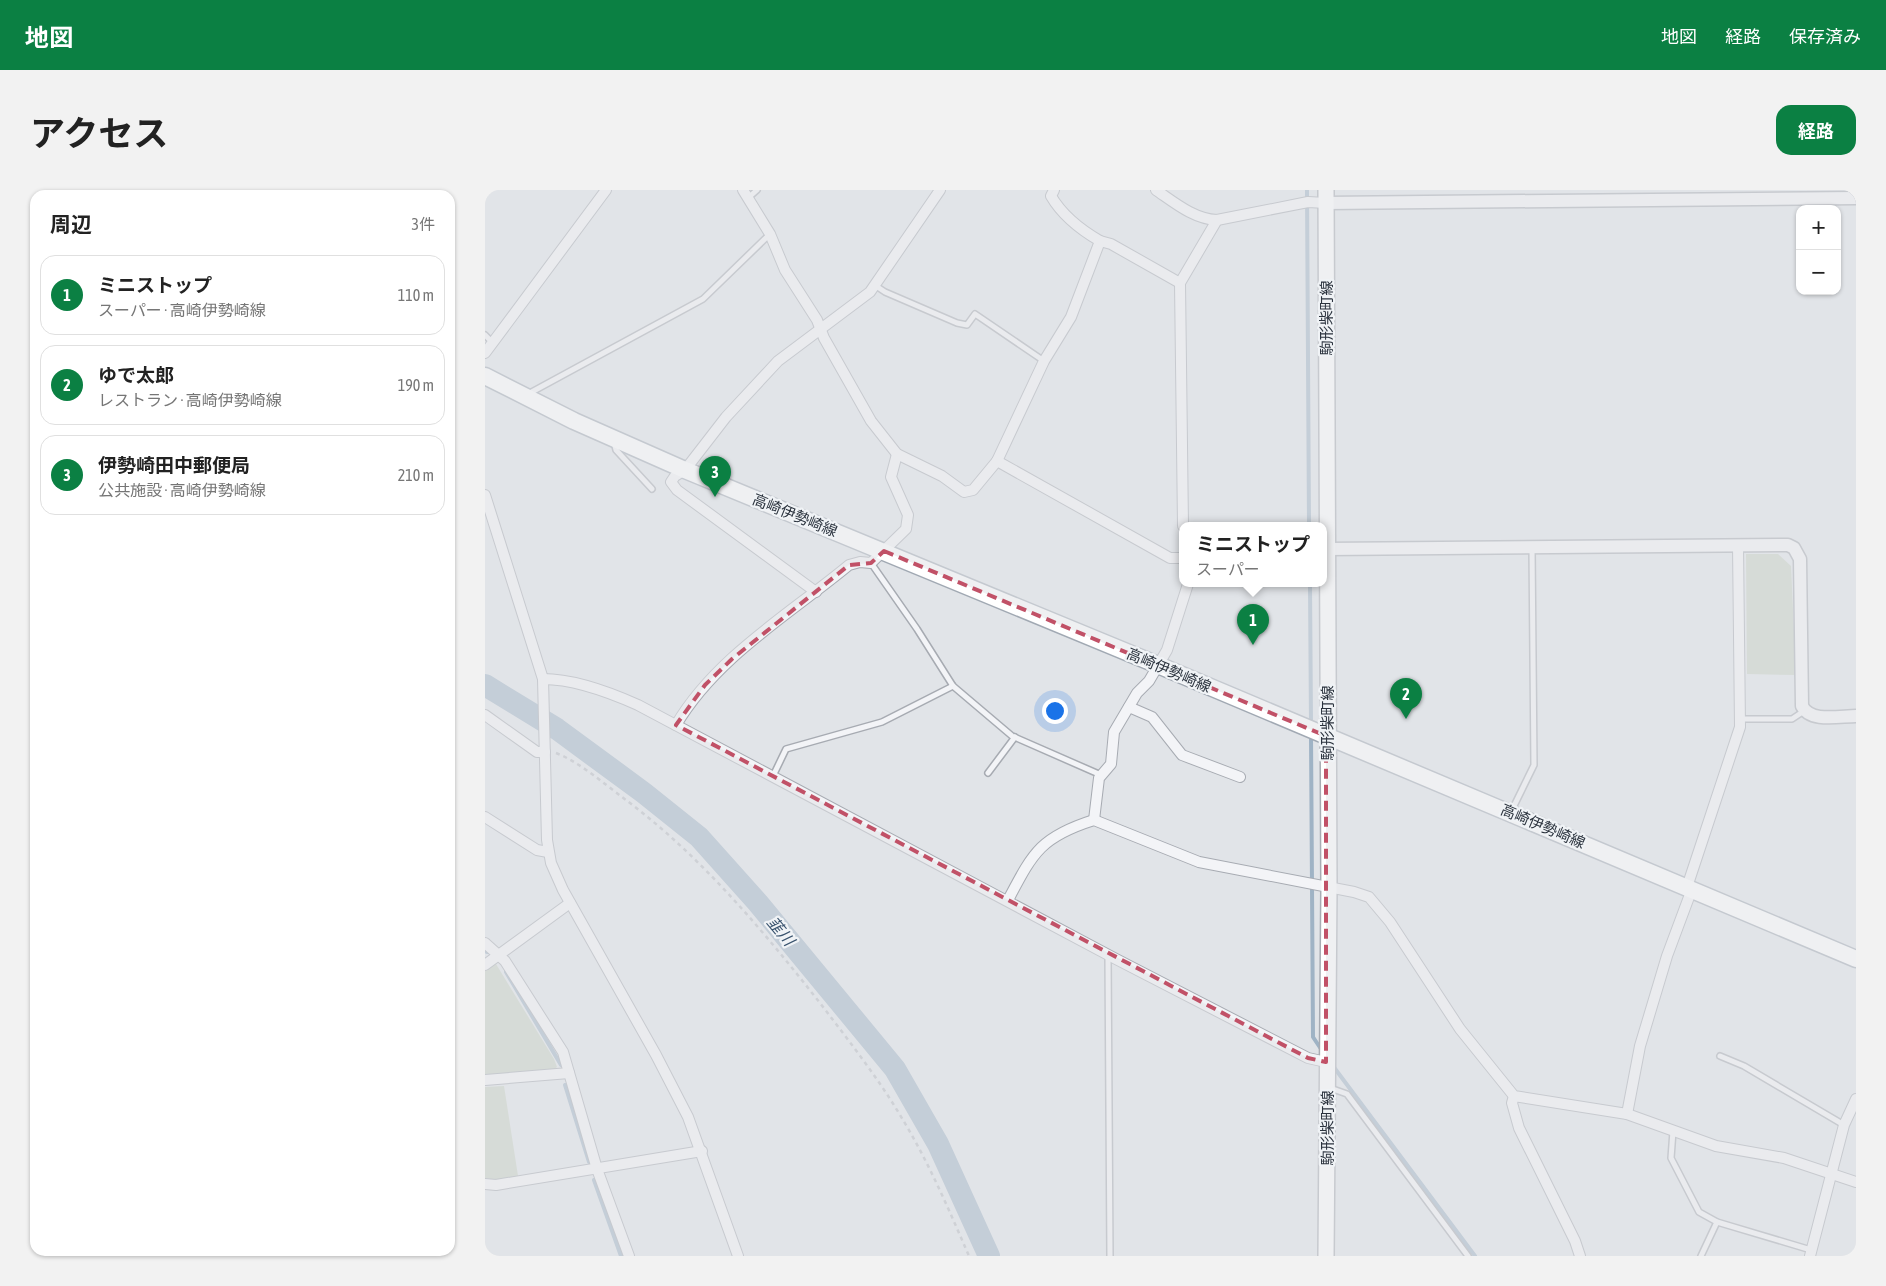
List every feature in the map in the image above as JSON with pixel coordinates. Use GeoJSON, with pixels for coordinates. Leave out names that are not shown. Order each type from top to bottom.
{"type":"FeatureCollection","features":[{"type":"Feature","properties":{"kind":"main road","name":"駒形柴町線"},"geometry":{"type":"LineString","coordinates":[[1325,522],[1326,197]]}},
{"type":"Feature","properties":{"kind":"main road","name":"高崎伊勢崎線"},"geometry":{"type":"LineString","coordinates":[[485,376],[525,398],[685,470],[1158,665],[1856,959]]}},
{"type":"Feature","properties":{"kind":"main road","name":"駒形柴町線"},"geometry":{"type":"LineString","coordinates":[[1325,587],[1329,888],[1326,1062],[1327,1256]]}},
{"type":"Feature","properties":{"kind":"street"},"geometry":{"type":"LineString","coordinates":[[485,353],[489,338],[606,190]]}},
{"type":"Feature","properties":{"kind":"street"},"geometry":{"type":"LineString","coordinates":[[816,592],[677,490],[671,482],[675,476],[685,470],[725,416],[778,361],[876,286],[940,190]]}},
{"type":"Feature","properties":{"kind":"street"},"geometry":{"type":"LineString","coordinates":[[1054,190],[1051,196],[1058,207],[1087,233],[1111,244],[1180,283]]}},
{"type":"Feature","properties":{"kind":"street"},"geometry":{"type":"LineString","coordinates":[[1156,190],[1177,205],[1204,219],[1217,220],[1326,197],[1856,198]]}},
{"type":"Feature","properties":{"kind":"street"},"geometry":{"type":"LineString","coordinates":[[745,194],[770,234],[785,270],[821,327],[824,338],[871,421],[897,454],[942,476],[965,492],[973,490],[997,461],[1044,361],[1071,317],[1101,241]]}},
{"type":"Feature","properties":{"kind":"street"},"geometry":{"type":"LineString","coordinates":[[1183,522],[1180,283],[1217,220]]}},
{"type":"Feature","properties":{"kind":"street"},"geometry":{"type":"LineString","coordinates":[[676,725],[705,685],[732,659],[849,565],[860,562],[871,563],[906,528],[908,515],[891,477],[897,454]]}},
{"type":"Feature","properties":{"kind":"street"},"geometry":{"type":"LineString","coordinates":[[997,461],[1170,558],[1179,558]]}},
{"type":"Feature","properties":{"kind":"street"},"geometry":{"type":"LineString","coordinates":[[486,499],[543,679],[548,852],[554,872],[656,1055],[688,1117],[738,1256]]}},
{"type":"Feature","properties":{"kind":"street"},"geometry":{"type":"LineString","coordinates":[[1627,1114],[1640,1046],[1739,732],[1741,719],[1738,545]]}},
{"type":"Feature","properties":{"kind":"street"},"geometry":{"type":"LineString","coordinates":[[1327,550],[1788,545],[1797,553],[1800,569],[1801,700],[1804,711],[1813,716],[1856,716]]}},
{"type":"Feature","properties":{"kind":"street"},"geometry":{"type":"LineString","coordinates":[[1094,820],[1101,776],[1111,764],[1114,732],[1167,650],[1187,587]]}},
{"type":"Feature","properties":{"kind":"street"},"geometry":{"type":"LineString","coordinates":[[543,679],[554,679],[605,691],[676,725],[1008,900],[1108,955],[1308,1058],[1326,1062]]}},
{"type":"Feature","properties":{"kind":"street"},"geometry":{"type":"LineString","coordinates":[[1129,707],[1151,717],[1182,755],[1240,778]]}},
{"type":"Feature","properties":{"kind":"street"},"geometry":{"type":"LineString","coordinates":[[485,715],[537,752],[545,747]]}},
{"type":"Feature","properties":{"kind":"street"},"geometry":{"type":"LineString","coordinates":[[485,817],[537,850],[548,852]]}},
{"type":"Feature","properties":{"kind":"street"},"geometry":{"type":"LineString","coordinates":[[1008,900],[1032,856],[1055,835],[1094,820],[1199,862],[1369,897],[1390,922],[1460,1029],[1514,1096],[1627,1114],[1716,1146],[1784,1158],[1856,1182]]}},
{"type":"Feature","properties":{"kind":"street"},"geometry":{"type":"LineString","coordinates":[[485,965],[570,903]]}},
{"type":"Feature","properties":{"kind":"street"},"geometry":{"type":"LineString","coordinates":[[485,943],[499,954],[563,1052],[597,1169],[629,1256]]}},
{"type":"Feature","properties":{"kind":"street"},"geometry":{"type":"LineString","coordinates":[[485,1080],[569,1073]]}},
{"type":"Feature","properties":{"kind":"street"},"geometry":{"type":"LineString","coordinates":[[1514,1096],[1512,1103],[1519,1128],[1575,1241],[1580,1256]]}},
{"type":"Feature","properties":{"kind":"street"},"geometry":{"type":"LineString","coordinates":[[1810,1253],[1844,1125],[1856,1099]]}},
{"type":"Feature","properties":{"kind":"street"},"geometry":{"type":"LineString","coordinates":[[485,1184],[496,1185],[701,1152]]}},
{"type":"Feature","properties":{"kind":"lane"},"geometry":{"type":"LineString","coordinates":[[745,194],[757,190]]}},
{"type":"Feature","properties":{"kind":"lane"},"geometry":{"type":"LineString","coordinates":[[525,398],[532,390],[590,362],[703,298],[770,234]]}},
{"type":"Feature","properties":{"kind":"lane"},"geometry":{"type":"LineString","coordinates":[[876,286],[885,292],[957,324],[967,325],[975,314],[1044,361]]}},
{"type":"Feature","properties":{"kind":"lane"},"geometry":{"type":"LineString","coordinates":[[614,439],[616,450],[652,489]]}},
{"type":"Feature","properties":{"kind":"lane"},"geometry":{"type":"LineString","coordinates":[[1511,813],[1534,765],[1532,547]]}},
{"type":"Feature","properties":{"kind":"lane"},"geometry":{"type":"LineString","coordinates":[[871,563],[917,629],[953,686],[1015,737],[1101,776]]}},
{"type":"Feature","properties":{"kind":"lane"},"geometry":{"type":"LineString","coordinates":[[773,776],[786,749],[882,722],[953,686]]}},
{"type":"Feature","properties":{"kind":"lane"},"geometry":{"type":"LineString","coordinates":[[1741,719],[1792,719],[1804,711]]}},
{"type":"Feature","properties":{"kind":"lane"},"geometry":{"type":"LineString","coordinates":[[988,773],[1015,737]]}},
{"type":"Feature","properties":{"kind":"lane"},"geometry":{"type":"LineString","coordinates":[[1108,955],[1110,1256]]}},
{"type":"Feature","properties":{"kind":"lane"},"geometry":{"type":"LineString","coordinates":[[1720,1056],[1743,1066],[1844,1125]]}},
{"type":"Feature","properties":{"kind":"lane"},"geometry":{"type":"LineString","coordinates":[[1327,1087],[1347,1094],[1468,1256]]}},
{"type":"Feature","properties":{"kind":"lane"},"geometry":{"type":"LineString","coordinates":[[1673,1131],[1671,1158],[1699,1212],[1717,1222],[1810,1253]]}},
{"type":"Feature","properties":{"kind":"lane"},"geometry":{"type":"LineString","coordinates":[[1701,1256],[1717,1222]]}},
{"type":"Feature","properties":{"kind":"path"},"geometry":{"type":"LineString","coordinates":[[545,747],[579,766],[665,831],[720,884],[788,962],[858,1052],[903,1120],[929,1169],[969,1256]]}},
{"type":"Feature","properties":{"kind":"highlighted area"},"geometry":{"type":"Polygon","coordinates":[[[884,551],[1326,736],[1326,1062],[1308,1058],[676,725],[705,685],[732,659],[849,565],[871,563],[884,551]]]}},
{"type":"Feature","properties":{"kind":"green space"},"geometry":{"type":"Polygon","coordinates":[[[1746,554],[1778,554],[1791,566],[1796,675],[1747,674],[1746,554]]]}},
{"type":"Feature","properties":{"kind":"green space"},"geometry":{"type":"Polygon","coordinates":[[[496,964],[554,1059],[557,1067],[554,1070],[485,1075],[485,971],[496,964]]]}},
{"type":"Feature","properties":{"kind":"green space"},"geometry":{"type":"Polygon","coordinates":[[[504,1086],[518,1176],[497,1180],[485,1178],[485,1087],[504,1086]]]}},
{"type":"Feature","properties":{"kind":"waterway"},"geometry":{"type":"LineString","coordinates":[[1307,190],[1309,522]]}},
{"type":"Feature","properties":{"kind":"waterway"},"geometry":{"type":"LineString","coordinates":[[1310,587],[1311,725]]}},
{"type":"Feature","properties":{"kind":"waterway","name":"韮川"},"geometry":{"type":"LineString","coordinates":[[485,685],[557,729],[644,793],[699,837],[758,903],[895,1069],[938,1144],[989,1256]]}},
{"type":"Feature","properties":{"kind":"waterway"},"geometry":{"type":"LineString","coordinates":[[1311,735],[1313,1037],[1323,1052]]}},
{"type":"Feature","properties":{"kind":"waterway"},"geometry":{"type":"LineString","coordinates":[[506,972],[561,1065]]}},
{"type":"Feature","properties":{"kind":"waterway"},"geometry":{"type":"LineString","coordinates":[[1333,1066],[1475,1256]]}},
{"type":"Feature","properties":{"kind":"waterway"},"geometry":{"type":"LineString","coordinates":[[565,1085],[589,1162]]}},
{"type":"Feature","properties":{"kind":"waterway"},"geometry":{"type":"LineString","coordinates":[[594,1180],[621,1256]]}},
{"type":"Feature","properties":{"kind":"place","name":"伊勢崎田中郵便局"},"geometry":{"type":"Point","coordinates":[715,497]}},
{"type":"Feature","properties":{"kind":"place","name":"ミニストップ"},"geometry":{"type":"Point","coordinates":[1253,645]}},
{"type":"Feature","properties":{"kind":"place","name":"ゆで太郎"},"geometry":{"type":"Point","coordinates":[1406,719]}}]}
